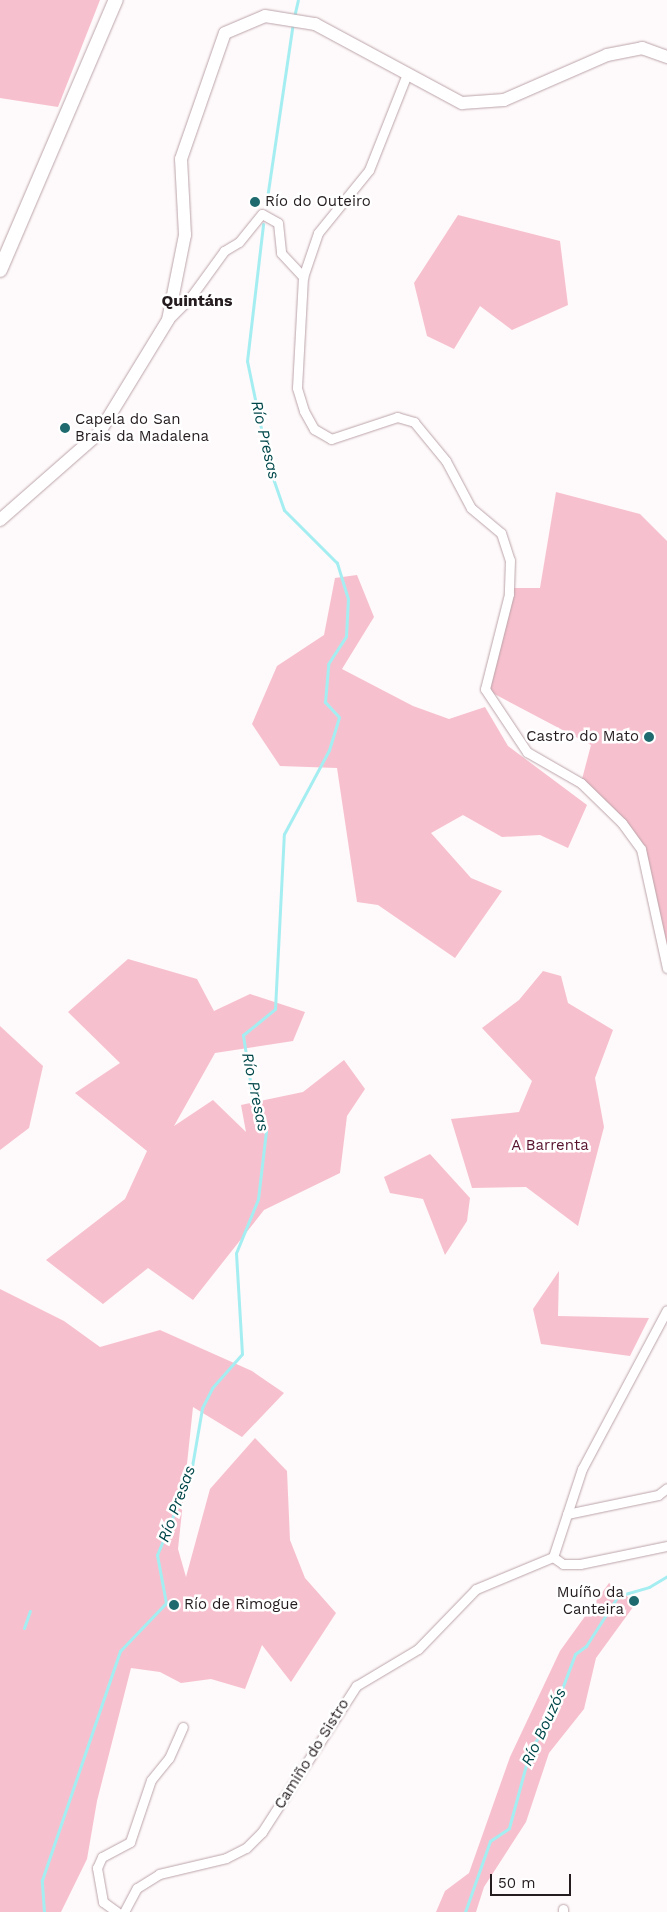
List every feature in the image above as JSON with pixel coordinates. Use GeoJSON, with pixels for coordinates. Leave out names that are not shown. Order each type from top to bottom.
{"type":"FeatureCollection","features":[{"type":"Feature","properties":{"kind":"main road"},"geometry":{"type":"LineString","coordinates":[[0,270],[116,0]]}},
{"type":"Feature","properties":{"kind":"street"},"geometry":{"type":"LineString","coordinates":[[168,320],[185,235],[181,159],[225,33],[265,16],[315,24],[462,103],[504,100],[608,55],[642,48],[667,57]]}},
{"type":"Feature","properties":{"kind":"street"},"geometry":{"type":"LineString","coordinates":[[407,74],[369,170],[318,233],[303,277],[297,388],[304,411],[314,430],[331,439],[397,417],[414,422],[446,461],[471,508],[501,533],[510,560],[509,594],[485,689],[527,752],[580,784],[622,823],[641,849],[667,968]]}},
{"type":"Feature","properties":{"kind":"street"},"geometry":{"type":"LineString","coordinates":[[0,520],[99,433],[168,320],[190,298],[224,250],[239,242],[262,214],[278,223],[280,253],[303,277]]}},
{"type":"Feature","properties":{"kind":"street"},"geometry":{"type":"LineString","coordinates":[[667,1310],[582,1470],[553,1557],[563,1564],[580,1564],[667,1546]]}},
{"type":"Feature","properties":{"kind":"street"},"geometry":{"type":"LineString","coordinates":[[567,1514],[658,1495],[667,1488]]}},
{"type":"Feature","properties":{"kind":"street","name":"Camiño do Sistro"},"geometry":{"type":"LineString","coordinates":[[124,1912],[137,1888],[159,1874],[226,1858],[246,1848],[262,1832],[356,1686],[418,1649],[476,1589],[553,1557]]}},
{"type":"Feature","properties":{"kind":"street"},"geometry":{"type":"LineString","coordinates":[[117,1912],[103,1902],[97,1868],[102,1857],[130,1842],[151,1780],[169,1758],[183,1727]]}},
{"type":"Feature","properties":{"kind":"green space"},"geometry":{"type":"Polygon","coordinates":[[[0,0],[100,0],[58,107],[0,98],[0,0]]]}},
{"type":"Feature","properties":{"kind":"green space"},"geometry":{"type":"Polygon","coordinates":[[[458,215],[560,241],[568,305],[512,330],[480,306],[454,349],[427,336],[414,283],[458,215]]]}},
{"type":"Feature","properties":{"kind":"green space"},"geometry":{"type":"Polygon","coordinates":[[[556,492],[640,514],[667,541],[667,968],[641,849],[581,783],[591,745],[485,689],[509,588],[540,588],[556,492]]]}},
{"type":"Feature","properties":{"kind":"green space"},"geometry":{"type":"Polygon","coordinates":[[[357,575],[374,617],[342,669],[413,706],[449,719],[485,707],[508,746],[587,805],[568,848],[540,835],[502,837],[463,815],[431,833],[471,878],[502,891],[455,958],[378,905],[357,902],[337,768],[280,766],[252,724],[277,666],[324,635],[335,578],[357,575]]]}},
{"type":"Feature","properties":{"kind":"green space"},"geometry":{"type":"Polygon","coordinates":[[[128,959],[197,979],[214,1011],[250,994],[305,1012],[293,1041],[215,1053],[174,1126],[213,1100],[246,1132],[241,1105],[303,1092],[344,1060],[365,1089],[347,1116],[340,1173],[264,1210],[193,1300],[148,1268],[103,1304],[46,1260],[125,1199],[147,1151],[75,1093],[120,1063],[68,1012],[128,959]]]}},
{"type":"Feature","properties":{"kind":"green space","name":"A Barrenta"},"geometry":{"type":"Polygon","coordinates":[[[543,971],[561,976],[568,1003],[613,1030],[595,1078],[604,1127],[578,1226],[526,1187],[472,1188],[451,1119],[519,1112],[532,1081],[482,1028],[519,1000],[543,971]]]}},
{"type":"Feature","properties":{"kind":"green space"},"geometry":{"type":"Polygon","coordinates":[[[0,1026],[43,1066],[29,1128],[0,1150],[0,1026]]]}},
{"type":"Feature","properties":{"kind":"green space"},"geometry":{"type":"Polygon","coordinates":[[[430,1154],[470,1198],[467,1221],[445,1255],[423,1199],[390,1193],[384,1177],[430,1154]]]}},
{"type":"Feature","properties":{"kind":"green space"},"geometry":{"type":"Polygon","coordinates":[[[559,1271],[558,1316],[649,1318],[630,1356],[541,1344],[533,1309],[559,1271]]]}},
{"type":"Feature","properties":{"kind":"green space"},"geometry":{"type":"Polygon","coordinates":[[[0,1289],[64,1321],[100,1347],[160,1330],[252,1371],[284,1393],[242,1437],[193,1407],[178,1549],[186,1577],[210,1489],[255,1438],[287,1471],[290,1540],[305,1578],[336,1613],[291,1682],[262,1645],[245,1689],[211,1679],[181,1683],[160,1672],[131,1668],[97,1801],[87,1859],[61,1912],[0,1912],[0,1289]]]}},
{"type":"Feature","properties":{"kind":"green space"},"geometry":{"type":"Polygon","coordinates":[[[609,1583],[636,1603],[596,1658],[584,1709],[549,1753],[526,1822],[484,1887],[476,1912],[436,1912],[445,1891],[469,1873],[510,1757],[560,1651],[609,1583]]]}},
{"type":"Feature","properties":{"kind":"waterway","name":"Río Presas"},"geometry":{"type":"LineString","coordinates":[[294,17],[298,0]]}},
{"type":"Feature","properties":{"kind":"waterway","name":"Río Presas"},"geometry":{"type":"LineString","coordinates":[[266,205],[293,23]]}},
{"type":"Feature","properties":{"kind":"waterway","name":"Río Presas"},"geometry":{"type":"LineString","coordinates":[[44,1912],[42,1880],[120,1651],[166,1603],[157,1555],[191,1472],[202,1408],[212,1388],[242,1354],[236,1253],[258,1199],[266,1131],[252,1094],[243,1035],[275,1009],[284,834],[329,750],[339,717],[325,702],[328,664],[346,636],[348,599],[337,563],[284,510],[269,467],[247,361],[263,224]]}},
{"type":"Feature","properties":{"kind":"waterway","name":"Río Bouzós"},"geometry":{"type":"LineString","coordinates":[[465,1912],[490,1841],[509,1828],[530,1750],[551,1718],[575,1654],[586,1646],[618,1596],[649,1587],[667,1576]]}},
{"type":"Feature","properties":{"kind":"waterway"},"geometry":{"type":"LineString","coordinates":[[24,1628],[30,1611]]}},
{"type":"Feature","properties":{"kind":"place","name":"Río do Outeiro"},"geometry":{"type":"Point","coordinates":[255,202]}},
{"type":"Feature","properties":{"kind":"place","name":"Capela do San Brais da Madalena"},"geometry":{"type":"Point","coordinates":[65,428]}},
{"type":"Feature","properties":{"kind":"place","name":"Castro do Mato"},"geometry":{"type":"Point","coordinates":[649,737]}},
{"type":"Feature","properties":{"kind":"place","name":"Muíño da Canteira"},"geometry":{"type":"Point","coordinates":[634,1601]}},
{"type":"Feature","properties":{"kind":"place","name":"Río de Rimogue"},"geometry":{"type":"Point","coordinates":[174,1605]}},
{"type":"Feature","properties":{"kind":"district","name":"Quintáns"},"geometry":{"type":"Point","coordinates":[197,301]}}]}
